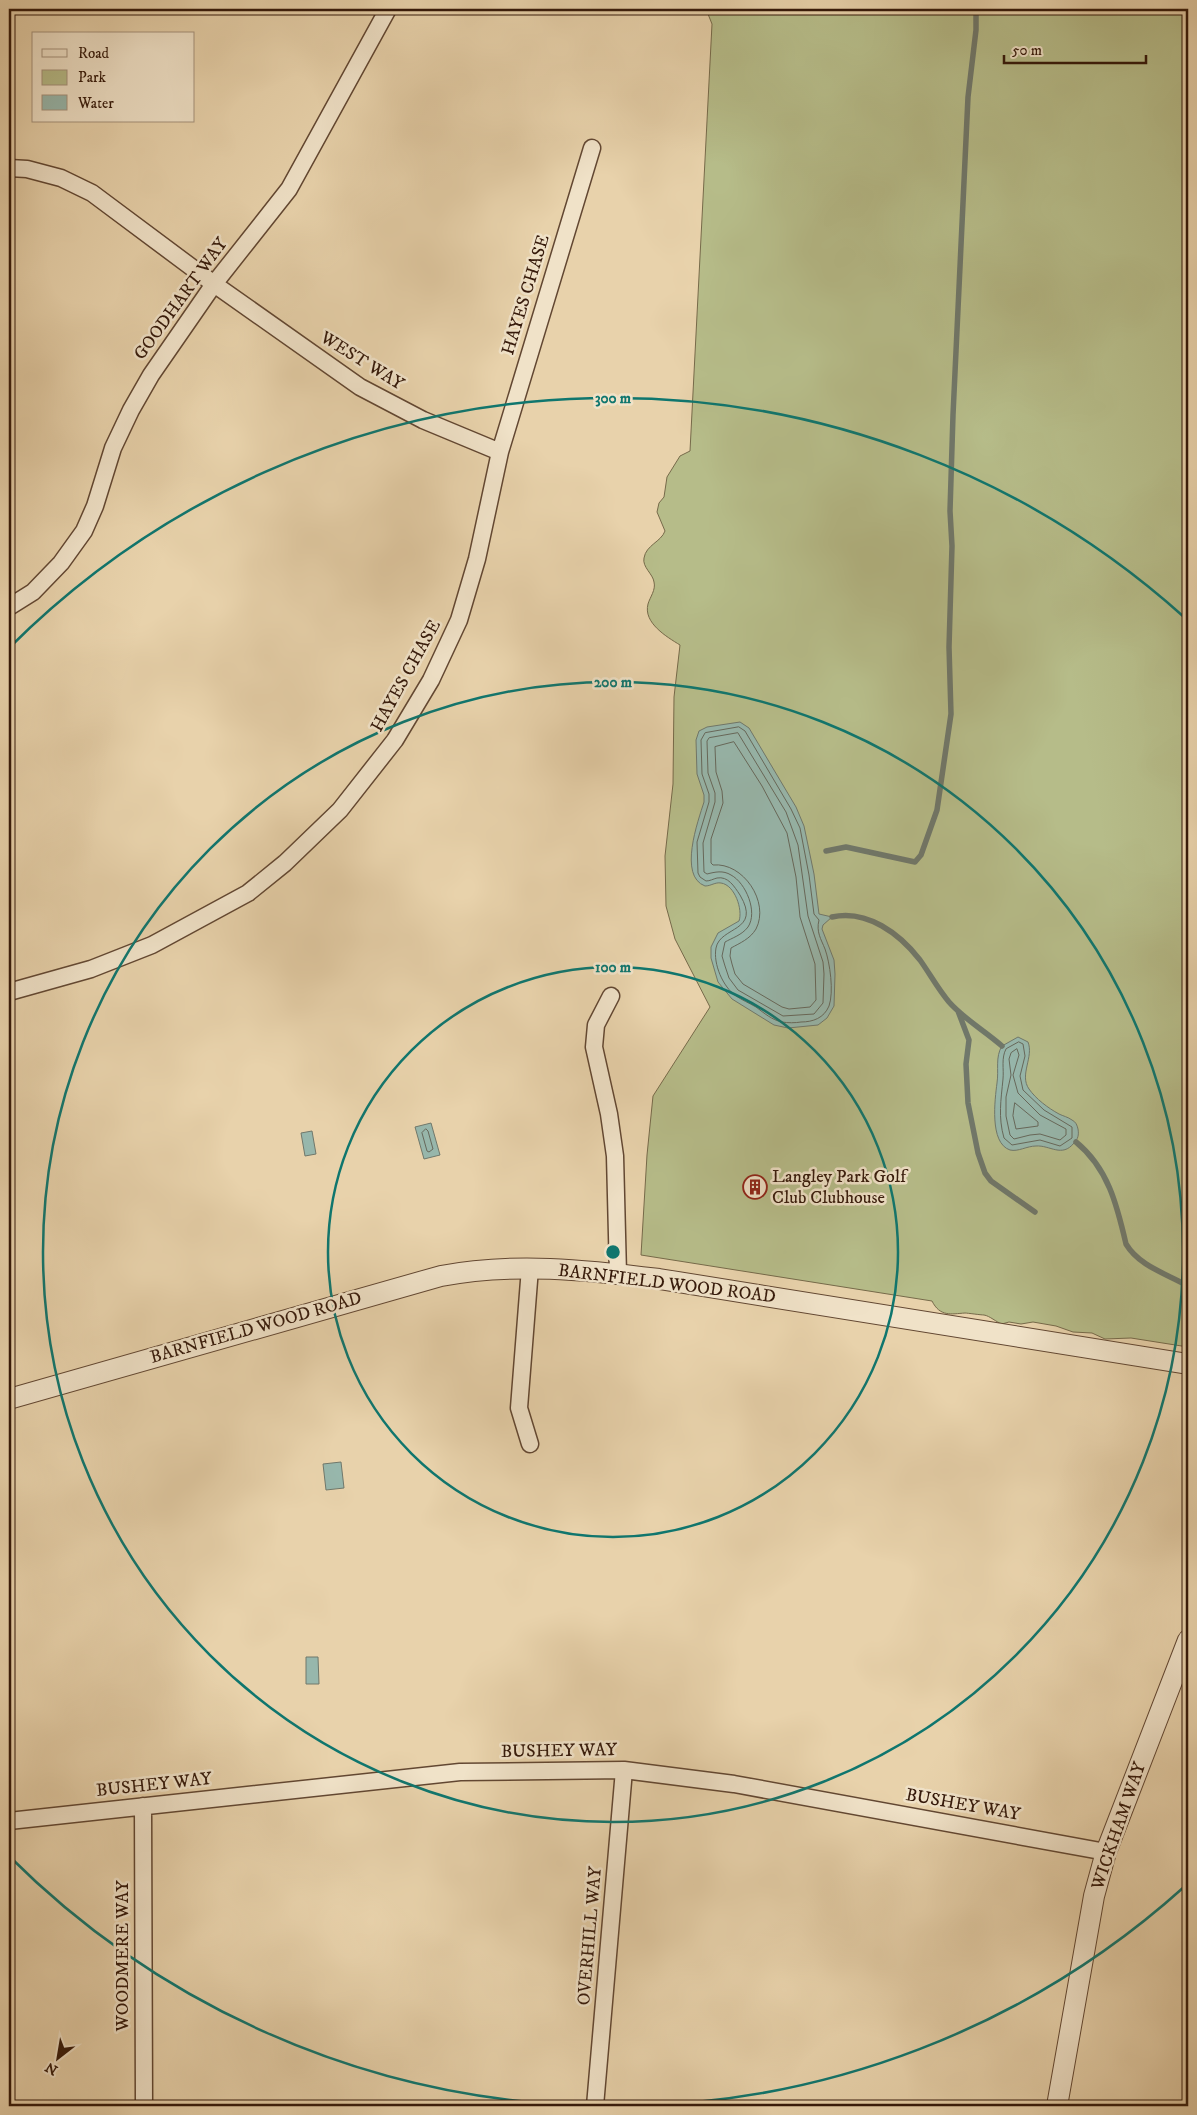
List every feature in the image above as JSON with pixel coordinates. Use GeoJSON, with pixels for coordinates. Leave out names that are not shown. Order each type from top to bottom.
{"type":"FeatureCollection","features":[{"type":"Feature","properties":{"kind":"street","name":"GOODHART WAY"},"geometry":{"type":"LineString","coordinates":[[9,607],[33,592],[62,563],[84,531],[113,448],[131,410],[151,375],[214,284],[288,189],[388,9]]}},
{"type":"Feature","properties":{"kind":"street","name":"HAYES CHASE"},"geometry":{"type":"LineString","coordinates":[[9,992],[91,969],[152,945],[248,893],[285,863],[340,810],[395,740],[431,680],[459,620],[477,559],[500,452],[592,148]]}},
{"type":"Feature","properties":{"kind":"street","name":"WEST WAY"},"geometry":{"type":"LineString","coordinates":[[9,168],[27,169],[61,178],[92,193],[214,284],[360,387],[423,420],[500,452]]}},
{"type":"Feature","properties":{"kind":"street"},"geometry":{"type":"LineString","coordinates":[[611,996],[596,1026],[594,1047],[609,1114],[615,1156],[618,1274]]}},
{"type":"Feature","properties":{"kind":"street"},"geometry":{"type":"LineString","coordinates":[[530,1268],[519,1408],[530,1444]]}},
{"type":"Feature","properties":{"kind":"street","name":"BARNFIELD WOOD ROAD"},"geometry":{"type":"LineString","coordinates":[[9,1399],[441,1276],[470,1270],[530,1268],[618,1274],[755,1294],[1188,1364]]}},
{"type":"Feature","properties":{"kind":"street","name":"WICKHAM WAY"},"geometry":{"type":"LineString","coordinates":[[1057,2106],[1094,1896],[1106,1852],[1188,1640]]}},
{"type":"Feature","properties":{"kind":"street","name":"BUSHEY WAY"},"geometry":{"type":"LineString","coordinates":[[9,1821],[460,1772],[624,1770],[734,1784],[1106,1852]]}},
{"type":"Feature","properties":{"kind":"street","name":"OVERHILL WAY"},"geometry":{"type":"LineString","coordinates":[[595,2106],[624,1770]]}},
{"type":"Feature","properties":{"kind":"street","name":"WOODMERE WAY"},"geometry":{"type":"LineString","coordinates":[[143,1806],[144,2106]]}},
{"type":"Feature","properties":{"kind":"green space"},"geometry":{"type":"Polygon","coordinates":[[[706,9],[1188,9],[1188,1347],[1131,1338],[1105,1339],[1092,1333],[1073,1332],[1056,1326],[1033,1322],[1021,1324],[1009,1322],[1002,1324],[984,1315],[942,1312],[932,1301],[641,1255],[647,1155],[653,1096],[710,1007],[675,939],[666,906],[665,856],[673,784],[674,697],[680,645],[657,629],[649,617],[647,611],[648,604],[654,591],[654,585],[644,561],[645,554],[665,531],[657,512],[659,503],[664,497],[667,477],[680,456],[690,451],[712,24],[706,9]]]}},
{"type":"Feature","properties":{"kind":"water"},"geometry":{"type":"Polygon","coordinates":[[[740,722],[749,728],[796,807],[804,826],[814,874],[819,914],[832,917],[823,925],[822,929],[834,960],[834,1006],[827,1018],[818,1025],[788,1028],[774,1025],[732,999],[718,982],[711,958],[711,947],[718,933],[739,921],[740,911],[737,899],[730,888],[721,883],[705,886],[697,880],[693,871],[691,860],[692,847],[704,802],[704,795],[697,774],[696,740],[699,731],[707,727],[740,722]]]}},
{"type":"Feature","properties":{"kind":"water"},"geometry":{"type":"Polygon","coordinates":[[[1018,1037],[1028,1042],[1029,1054],[1025,1078],[1029,1089],[1047,1106],[1077,1125],[1077,1138],[1065,1150],[1036,1146],[1010,1150],[1003,1146],[999,1139],[996,1130],[995,1109],[999,1055],[1002,1046],[1018,1037]]]}},
{"type":"Feature","properties":{"kind":"water"},"geometry":{"type":"Polygon","coordinates":[[[431,1123],[440,1155],[424,1159],[415,1127],[431,1123]]]}},
{"type":"Feature","properties":{"kind":"water"},"geometry":{"type":"Polygon","coordinates":[[[312,1131],[316,1154],[305,1156],[301,1133],[312,1131]]]}},
{"type":"Feature","properties":{"kind":"water"},"geometry":{"type":"Polygon","coordinates":[[[341,1462],[344,1488],[326,1490],[323,1464],[341,1462]]]}},
{"type":"Feature","properties":{"kind":"water"},"geometry":{"type":"Polygon","coordinates":[[[306,1657],[318,1657],[319,1684],[306,1684],[306,1657]]]}},
{"type":"Feature","properties":{"kind":"waterway"},"geometry":{"type":"LineString","coordinates":[[826,851],[846,847],[915,862],[921,855],[937,810],[951,714],[949,647],[953,415],[968,97],[976,30],[976,9]]}},
{"type":"Feature","properties":{"kind":"waterway"},"geometry":{"type":"LineString","coordinates":[[832,917],[845,915],[870,920],[893,933],[912,950],[949,1002],[1002,1046]]}},
{"type":"Feature","properties":{"kind":"waterway"},"geometry":{"type":"LineString","coordinates":[[958,1011],[969,1040],[966,1064],[968,1103],[978,1153],[985,1173],[991,1181],[1035,1212]]}},
{"type":"Feature","properties":{"kind":"waterway"},"geometry":{"type":"LineString","coordinates":[[1076,1142],[1087,1152],[1104,1175],[1115,1201],[1126,1244],[1132,1252],[1154,1269],[1188,1286]]}},
{"type":"Feature","properties":{"kind":"place","name":"Langley Park Golf Club Clubhouse"},"geometry":{"type":"Point","coordinates":[755,1187]}}]}
